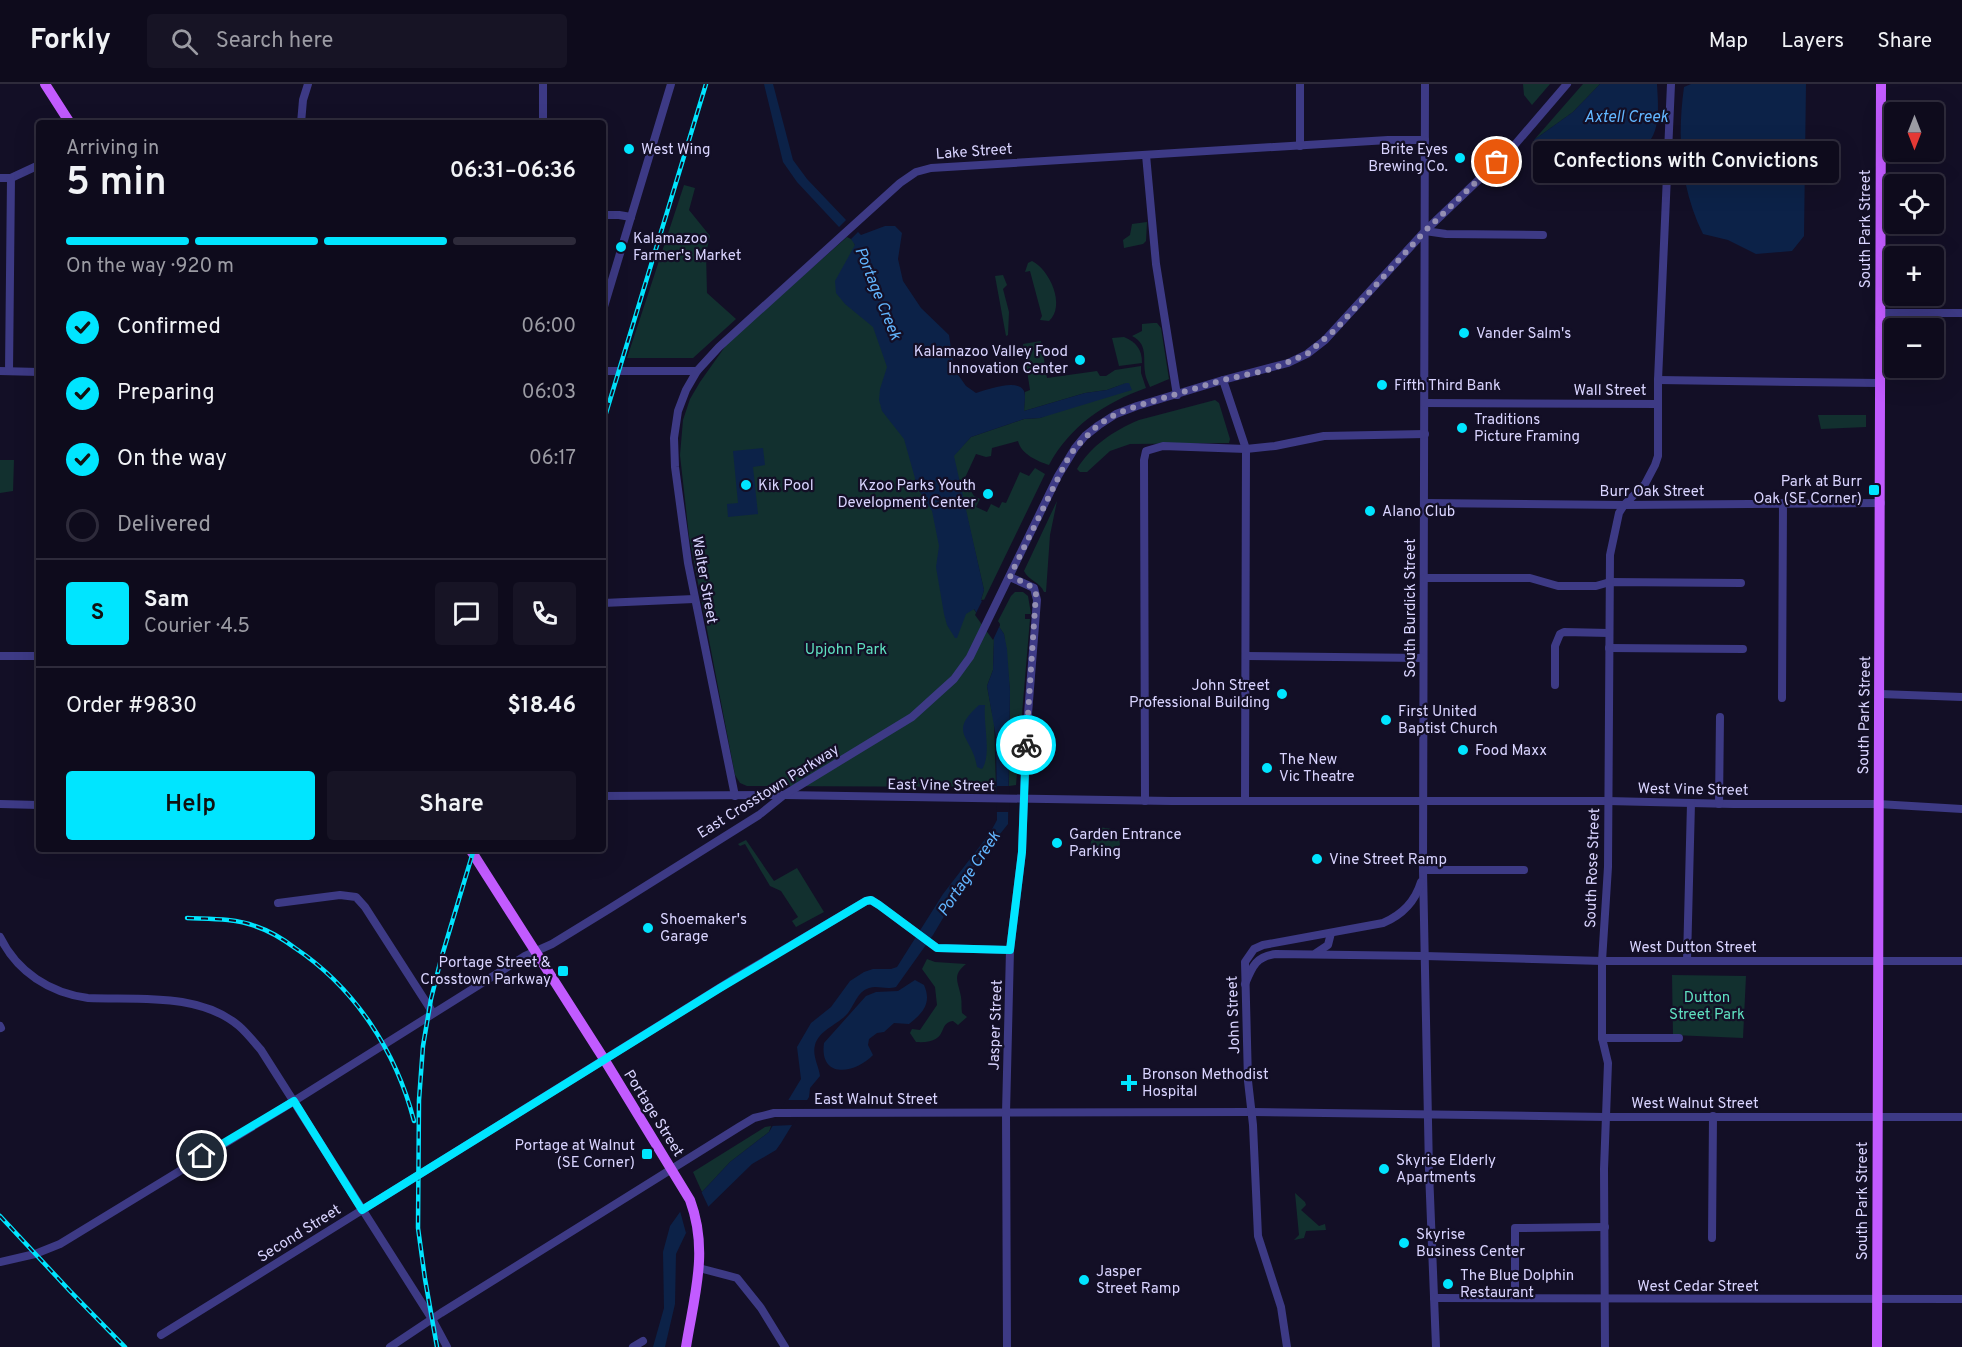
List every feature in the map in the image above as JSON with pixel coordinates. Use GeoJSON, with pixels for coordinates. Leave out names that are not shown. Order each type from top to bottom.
{"type":"FeatureCollection","features":[{"type":"Feature","properties":{"kind":"main road"},"geometry":{"type":"LineString","coordinates":[[45,84],[68,120]]}},
{"type":"Feature","properties":{"kind":"main road"},"geometry":{"type":"LineString","coordinates":[[52,95],[55,84]]}},
{"type":"Feature","properties":{"kind":"main road","name":"South Park Street"},"geometry":{"type":"LineString","coordinates":[[1877,1347],[1881,84]]}},
{"type":"Feature","properties":{"kind":"main road","name":"Portage Street"},"geometry":{"type":"LineString","coordinates":[[472,852],[604,1059],[690,1200],[698,1220],[700,1237],[699,1268],[686,1347]]}},
{"type":"Feature","properties":{"kind":"street"},"geometry":{"type":"LineString","coordinates":[[302,120],[303,100],[308,84]]}},
{"type":"Feature","properties":{"kind":"street"},"geometry":{"type":"LineString","coordinates":[[543,84],[543,120]]}},
{"type":"Feature","properties":{"kind":"street"},"geometry":{"type":"LineString","coordinates":[[606,300],[671,84]]}},
{"type":"Feature","properties":{"kind":"street"},"geometry":{"type":"LineString","coordinates":[[1300,84],[1300,146]]}},
{"type":"Feature","properties":{"kind":"street","name":"South Burdick Street"},"geometry":{"type":"LineString","coordinates":[[1425,84],[1423,872],[1436,1347]]}},
{"type":"Feature","properties":{"kind":"street","name":"East Crosstown Parkway"},"geometry":{"type":"LineString","coordinates":[[1,1260],[35,1254],[60,1244],[535,950],[552,944],[609,909],[759,815],[784,795],[923,709],[962,669],[985,628],[1062,469],[1085,436],[1116,414],[1137,406],[1223,380],[1272,369],[1307,354],[1336,329],[1425,231],[1512,148],[1567,84]]}},
{"type":"Feature","properties":{"kind":"street"},"geometry":{"type":"LineString","coordinates":[[1658,380],[1671,84]]}},
{"type":"Feature","properties":{"kind":"street","name":"Lake Street"},"geometry":{"type":"LineString","coordinates":[[697,371],[719,347],[844,233],[900,183],[916,172],[931,168],[1388,140],[1425,140]]}},
{"type":"Feature","properties":{"kind":"street"},"geometry":{"type":"LineString","coordinates":[[1146,155],[1154,255],[1177,395]]}},
{"type":"Feature","properties":{"kind":"street"},"geometry":{"type":"LineString","coordinates":[[0,178],[11,178],[36,166]]}},
{"type":"Feature","properties":{"kind":"street"},"geometry":{"type":"LineString","coordinates":[[11,178],[4,371],[36,372]]}},
{"type":"Feature","properties":{"kind":"street"},"geometry":{"type":"LineString","coordinates":[[606,215],[619,214],[631,217]]}},
{"type":"Feature","properties":{"kind":"street"},"geometry":{"type":"LineString","coordinates":[[1425,231],[1446,234],[1543,235]]}},
{"type":"Feature","properties":{"kind":"street"},"geometry":{"type":"LineString","coordinates":[[1880,313],[1962,313]]}},
{"type":"Feature","properties":{"kind":"street"},"geometry":{"type":"LineString","coordinates":[[606,370],[697,371]]}},
{"type":"Feature","properties":{"kind":"street","name":"Walter Street"},"geometry":{"type":"LineString","coordinates":[[697,371],[678,411],[674,438],[681,521],[694,598],[735,796]]}},
{"type":"Feature","properties":{"kind":"street"},"geometry":{"type":"LineString","coordinates":[[1223,380],[1246,449],[1245,801]]}},
{"type":"Feature","properties":{"kind":"street","name":"Wall Street"},"geometry":{"type":"LineString","coordinates":[[1425,403],[1658,404],[1658,380],[1879,383]]}},
{"type":"Feature","properties":{"kind":"street","name":"South Rose Street"},"geometry":{"type":"LineString","coordinates":[[1605,1347],[1604,1169],[1608,1063],[1602,1038],[1602,961],[1608,867],[1610,555],[1619,513],[1624,505],[1641,490],[1656,465],[1658,404]]}},
{"type":"Feature","properties":{"kind":"street"},"geometry":{"type":"LineString","coordinates":[[1144,801],[1144,460],[1146,451],[1163,446],[1246,449],[1275,446],[1324,436],[1425,434]]}},
{"type":"Feature","properties":{"kind":"street","name":"Burr Oak Street"},"geometry":{"type":"LineString","coordinates":[[1424,503],[1624,505],[1881,503]]}},
{"type":"Feature","properties":{"kind":"street"},"geometry":{"type":"LineString","coordinates":[[1782,698],[1783,503]]}},
{"type":"Feature","properties":{"kind":"street","name":"Jasper Street"},"geometry":{"type":"LineString","coordinates":[[1007,1347],[1006,1113],[1010,950],[1022,852],[1026,739],[1036,593],[1029,585],[1010,576]]}},
{"type":"Feature","properties":{"kind":"street"},"geometry":{"type":"LineString","coordinates":[[1424,578],[1530,578],[1557,586],[1596,586],[1611,582],[1741,583]]}},
{"type":"Feature","properties":{"kind":"street"},"geometry":{"type":"LineString","coordinates":[[606,603],[694,598]]}},
{"type":"Feature","properties":{"kind":"street"},"geometry":{"type":"LineString","coordinates":[[1555,685],[1555,646],[1560,634],[1564,632],[1609,633]]}},
{"type":"Feature","properties":{"kind":"street"},"geometry":{"type":"LineString","coordinates":[[1609,648],[1743,649]]}},
{"type":"Feature","properties":{"kind":"street"},"geometry":{"type":"LineString","coordinates":[[0,656],[36,656]]}},
{"type":"Feature","properties":{"kind":"street"},"geometry":{"type":"LineString","coordinates":[[1245,656],[1424,658]]}},
{"type":"Feature","properties":{"kind":"street"},"geometry":{"type":"LineString","coordinates":[[1880,694],[1962,696]]}},
{"type":"Feature","properties":{"kind":"street"},"geometry":{"type":"LineString","coordinates":[[1719,804],[1720,717]]}},
{"type":"Feature","properties":{"kind":"street","name":"East Vine Street"},"geometry":{"type":"LineString","coordinates":[[606,796],[784,795],[1024,800],[1423,801]]}},
{"type":"Feature","properties":{"kind":"street","name":"West Vine Street"},"geometry":{"type":"LineString","coordinates":[[1423,801],[1878,804],[1962,808]]}},
{"type":"Feature","properties":{"kind":"street"},"geometry":{"type":"LineString","coordinates":[[1687,960],[1691,803]]}},
{"type":"Feature","properties":{"kind":"street"},"geometry":{"type":"LineString","coordinates":[[0,804],[36,805]]}},
{"type":"Feature","properties":{"kind":"street"},"geometry":{"type":"LineString","coordinates":[[1423,872],[1524,870]]}},
{"type":"Feature","properties":{"kind":"street","name":"John Street"},"geometry":{"type":"LineString","coordinates":[[1287,1347],[1281,1307],[1258,1236],[1252,1112],[1248,1081],[1245,962],[1254,949],[1263,945],[1383,924],[1393,919],[1415,898],[1423,872]]}},
{"type":"Feature","properties":{"kind":"street"},"geometry":{"type":"LineString","coordinates":[[278,903],[340,895],[356,897],[365,907],[433,1013]]}},
{"type":"Feature","properties":{"kind":"street","name":"Second Street"},"geometry":{"type":"LineString","coordinates":[[161,1335],[604,1059],[866,901],[871,900],[879,905],[937,948],[1010,950]]}},
{"type":"Feature","properties":{"kind":"street"},"geometry":{"type":"LineString","coordinates":[[1310,955],[1325,949],[1330,941],[1331,933]]}},
{"type":"Feature","properties":{"kind":"street"},"geometry":{"type":"LineString","coordinates":[[0,937],[9,953],[29,974],[58,991],[72,996],[185,1002],[220,1014],[240,1026],[260,1049],[294,1101],[432,1319],[447,1347]]}},
{"type":"Feature","properties":{"kind":"street","name":"West Dutton Street"},"geometry":{"type":"LineString","coordinates":[[1245,984],[1253,965],[1262,957],[1275,954],[1602,961],[1962,961]]}},
{"type":"Feature","properties":{"kind":"street"},"geometry":{"type":"LineString","coordinates":[[1602,1038],[1679,1038]]}},
{"type":"Feature","properties":{"kind":"street","name":"East Walnut Street"},"geometry":{"type":"LineString","coordinates":[[390,1347],[754,1118],[801,1112],[1252,1112],[1428,1115]]}},
{"type":"Feature","properties":{"kind":"street","name":"West Walnut Street"},"geometry":{"type":"LineString","coordinates":[[1428,1115],[1877,1118],[1962,1116]]}},
{"type":"Feature","properties":{"kind":"street"},"geometry":{"type":"LineString","coordinates":[[1712,1238],[1713,1116]]}},
{"type":"Feature","properties":{"kind":"street"},"geometry":{"type":"LineString","coordinates":[[1515,1298],[1515,1228],[1605,1227]]}},
{"type":"Feature","properties":{"kind":"street"},"geometry":{"type":"LineString","coordinates":[[699,1268],[737,1278],[761,1308],[785,1347]]}},
{"type":"Feature","properties":{"kind":"street","name":"West Cedar Street"},"geometry":{"type":"LineString","coordinates":[[1434,1298],[1962,1299]]}},
{"type":"Feature","properties":{"kind":"street"},"geometry":{"type":"LineString","coordinates":[[633,1347],[644,1341]]}},
{"type":"Feature","properties":{"kind":"green space"},"geometry":{"type":"Polygon","coordinates":[[[1523,84],[1550,84],[1532,105],[1524,95],[1523,84]]]}},
{"type":"Feature","properties":{"kind":"green space"},"geometry":{"type":"Polygon","coordinates":[[[1583,84],[1600,84],[1573,112],[1534,140],[1583,84]]]}},
{"type":"Feature","properties":{"kind":"green space"},"geometry":{"type":"Polygon","coordinates":[[[684,185],[695,188],[689,210],[710,236],[706,253],[707,293],[736,319],[693,358],[627,358],[684,185]]]}},
{"type":"Feature","properties":{"kind":"green space"},"geometry":{"type":"Polygon","coordinates":[[[1147,222],[1146,241],[1143,244],[1124,248],[1123,240],[1130,235],[1132,224],[1147,222]]]}},
{"type":"Feature","properties":{"kind":"green space","name":"Upjohn Park"},"geometry":{"type":"Polygon","coordinates":[[[847,237],[853,240],[875,301],[973,608],[994,639],[993,670],[987,686],[994,719],[996,787],[747,786],[740,783],[735,775],[689,536],[680,455],[683,420],[690,399],[729,341],[847,237]]]}},
{"type":"Feature","properties":{"kind":"green space"},"geometry":{"type":"Polygon","coordinates":[[[1032,261],[1045,272],[1054,289],[1056,307],[1049,321],[1040,320],[1042,316],[1030,271],[1025,272],[1028,263],[1032,261]]]}},
{"type":"Feature","properties":{"kind":"green space"},"geometry":{"type":"Polygon","coordinates":[[[1003,275],[1007,285],[1003,289],[1009,312],[1008,335],[1006,336],[995,276],[1003,275]]]}},
{"type":"Feature","properties":{"kind":"green space"},"geometry":{"type":"Polygon","coordinates":[[[1157,323],[1161,328],[1169,379],[1150,387],[1145,374],[1143,347],[1132,336],[1142,331],[1142,324],[1157,323]]]}},
{"type":"Feature","properties":{"kind":"green space"},"geometry":{"type":"Polygon","coordinates":[[[1124,337],[1138,347],[1142,363],[1119,366],[1112,338],[1124,337]]]}},
{"type":"Feature","properties":{"kind":"green space"},"geometry":{"type":"Polygon","coordinates":[[[1041,341],[1047,378],[1097,371],[1100,376],[1106,376],[1115,370],[1141,366],[1146,388],[1102,409],[1078,427],[1057,451],[1049,465],[1022,450],[1018,441],[992,448],[991,456],[976,454],[964,480],[974,496],[980,499],[976,507],[987,512],[991,504],[999,508],[1002,502],[1006,503],[1020,472],[1029,476],[1035,468],[1045,474],[984,600],[981,600],[984,590],[953,456],[971,437],[1024,419],[1040,418],[1126,383],[1024,411],[1025,392],[1030,390],[1023,344],[1041,341]]]}},
{"type":"Feature","properties":{"kind":"green space"},"geometry":{"type":"Polygon","coordinates":[[[1215,400],[1219,403],[1230,439],[1229,443],[1130,444],[1110,451],[1087,472],[1080,472],[1077,469],[1096,446],[1129,424],[1215,400]]]}},
{"type":"Feature","properties":{"kind":"green space"},"geometry":{"type":"Polygon","coordinates":[[[1818,415],[1866,415],[1866,427],[1821,429],[1818,415]]]}},
{"type":"Feature","properties":{"kind":"green space"},"geometry":{"type":"Polygon","coordinates":[[[0,460],[14,460],[13,491],[0,493],[0,460]]]}},
{"type":"Feature","properties":{"kind":"green space"},"geometry":{"type":"Polygon","coordinates":[[[1057,501],[1050,535],[1046,592],[1044,592],[1024,571],[1057,501]]]}},
{"type":"Feature","properties":{"kind":"green space"},"geometry":{"type":"Polygon","coordinates":[[[1015,592],[1023,592],[1028,596],[1031,614],[1025,614],[1025,619],[1030,619],[1016,785],[1009,786],[1010,691],[1004,634],[998,621],[1015,592]]]}},
{"type":"Feature","properties":{"kind":"green space"},"geometry":{"type":"Polygon","coordinates":[[[1099,827],[1118,830],[1120,845],[1106,858],[1095,857],[1090,851],[1092,832],[1099,827]]]}},
{"type":"Feature","properties":{"kind":"green space"},"geometry":{"type":"Polygon","coordinates":[[[746,840],[774,881],[797,868],[824,912],[796,927],[792,921],[798,917],[781,891],[770,886],[745,844],[740,846],[738,844],[746,840]]]}},
{"type":"Feature","properties":{"kind":"green space"},"geometry":{"type":"Polygon","coordinates":[[[927,959],[935,962],[966,964],[961,968],[957,980],[962,1013],[967,1017],[958,1025],[953,1021],[945,1025],[939,1037],[934,1040],[916,1042],[910,1033],[912,1029],[920,1030],[937,1005],[935,987],[922,969],[927,959]]]}},
{"type":"Feature","properties":{"kind":"green space","name":"Dutton Street Park"},"geometry":{"type":"Polygon","coordinates":[[[1672,975],[1746,976],[1743,1038],[1673,1035],[1672,975]]]}},
{"type":"Feature","properties":{"kind":"green space"},"geometry":{"type":"Polygon","coordinates":[[[771,1126],[769,1132],[730,1162],[702,1192],[693,1172],[765,1127],[771,1126]]]}},
{"type":"Feature","properties":{"kind":"green space"},"geometry":{"type":"Polygon","coordinates":[[[1295,1193],[1305,1202],[1306,1205],[1301,1210],[1319,1226],[1325,1224],[1326,1230],[1306,1231],[1304,1238],[1294,1240],[1299,1235],[1295,1193]]]}},
{"type":"Feature","properties":{"kind":"water"},"geometry":{"type":"Polygon","coordinates":[[[764,84],[773,84],[793,160],[807,179],[846,220],[839,227],[797,182],[783,162],[764,84]]]}},
{"type":"Feature","properties":{"kind":"water","name":"Axtell Creek"},"geometry":{"type":"Polygon","coordinates":[[[1600,84],[1657,84],[1658,118],[1649,142],[1643,147],[1586,145],[1557,150],[1545,149],[1536,145],[1534,140],[1573,112],[1600,84]]]}},
{"type":"Feature","properties":{"kind":"water","name":"Axtell Creek"},"geometry":{"type":"Polygon","coordinates":[[[1691,84],[1806,84],[1804,236],[1792,251],[1756,254],[1728,240],[1703,234],[1689,198],[1682,162],[1681,125],[1684,87],[1691,84]]]}},
{"type":"Feature","properties":{"kind":"water","name":"Portage Creek"},"geometry":{"type":"Polygon","coordinates":[[[885,226],[895,226],[902,233],[898,259],[903,281],[921,308],[949,335],[954,369],[966,386],[976,393],[1016,385],[1021,387],[1025,393],[1024,411],[1126,383],[1129,383],[1132,390],[1040,418],[1024,419],[971,437],[954,456],[984,590],[981,600],[1004,634],[1007,649],[1010,691],[1008,824],[972,869],[933,935],[896,987],[872,987],[865,990],[859,995],[848,1013],[817,1040],[814,1053],[820,1076],[810,1088],[809,1097],[781,1143],[776,1150],[752,1164],[709,1206],[686,1233],[676,1254],[675,1304],[665,1347],[653,1347],[664,1308],[663,1252],[670,1226],[680,1212],[730,1162],[769,1132],[801,1079],[797,1047],[811,1023],[831,1007],[850,981],[873,969],[897,967],[943,894],[990,833],[997,820],[996,737],[987,686],[993,670],[994,639],[974,609],[966,614],[957,638],[947,625],[936,567],[939,546],[932,511],[918,489],[904,439],[882,411],[879,400],[887,367],[873,327],[845,304],[836,293],[835,281],[855,245],[851,239],[858,232],[861,235],[885,226]]]}},
{"type":"Feature","properties":{"kind":"water","name":"Kik Pool"},"geometry":{"type":"Polygon","coordinates":[[[763,448],[765,465],[753,467],[758,514],[728,517],[727,504],[738,503],[733,451],[763,448]]]}},
{"type":"Feature","properties":{"kind":"water"},"geometry":{"type":"Polygon","coordinates":[[[979,705],[985,705],[987,747],[982,769],[977,767],[963,729],[964,722],[979,705]]]}},
{"type":"Feature","properties":{"kind":"water"},"geometry":{"type":"Polygon","coordinates":[[[915,980],[924,985],[927,997],[925,1007],[918,1016],[909,1024],[894,1023],[884,1032],[877,1033],[869,1039],[868,1045],[873,1055],[857,1066],[840,1070],[827,1063],[824,1043],[866,996],[876,992],[898,991],[915,980]]]}},
{"type":"Feature","properties":{"kind":"pier"},"geometry":{"type":"Polygon","coordinates":[[[983,599],[1000,625],[993,640],[975,615],[983,599]]]}},
{"type":"Feature","properties":{"kind":"pier"},"geometry":{"type":"Polygon","coordinates":[[[997,786],[1010,786],[1009,812],[996,812],[997,786]]]}},
{"type":"Feature","properties":{"kind":"pier"},"geometry":{"type":"Polygon","coordinates":[[[786,1100],[808,1100],[793,1125],[771,1126],[786,1100]]]}},
{"type":"Feature","properties":{"kind":"pier"},"geometry":{"type":"Polygon","coordinates":[[[700,1189],[709,1208],[686,1233],[680,1211],[700,1189]]]}},
{"type":"Feature","properties":{"kind":"railway"},"geometry":{"type":"LineString","coordinates":[[606,413],[706,84]]}},
{"type":"Feature","properties":{"kind":"railway"},"geometry":{"type":"LineString","coordinates":[[437,1347],[418,1228],[419,1100],[423,1046],[431,999],[473,852]]}},
{"type":"Feature","properties":{"kind":"railway"},"geometry":{"type":"LineString","coordinates":[[187,918],[247,923],[281,938],[317,964],[354,1002],[370,1023],[396,1070],[414,1121]]}},
{"type":"Feature","properties":{"kind":"railway"},"geometry":{"type":"LineString","coordinates":[[0,1216],[125,1347]]}},
{"type":"Feature","properties":{"kind":"way so far"},"geometry":{"type":"LineString","coordinates":[[1026,745],[1037,600],[1034,588],[1010,576],[1058,476],[1075,448],[1098,425],[1116,414],[1223,380],[1272,369],[1307,354],[1336,329],[1425,231],[1497,162]]}},
{"type":"Feature","properties":{"kind":"place","name":"West Wing"},"geometry":{"type":"Point","coordinates":[629,149]}},
{"type":"Feature","properties":{"kind":"place","name":"Brite Eyes Brewing Co."},"geometry":{"type":"Point","coordinates":[1460,158]}},
{"type":"Feature","properties":{"kind":"place","name":"Confections with Convictions"},"geometry":{"type":"Point","coordinates":[1497,162]}},
{"type":"Feature","properties":{"kind":"place","name":"Kalamazoo Farmer's Market"},"geometry":{"type":"Point","coordinates":[621,247]}},
{"type":"Feature","properties":{"kind":"place","name":"Vander Salm's"},"geometry":{"type":"Point","coordinates":[1464,333]}},
{"type":"Feature","properties":{"kind":"place","name":"Kalamazoo Valley Food Innovation Center"},"geometry":{"type":"Point","coordinates":[1080,360]}},
{"type":"Feature","properties":{"kind":"place","name":"Fifth Third Bank"},"geometry":{"type":"Point","coordinates":[1382,385]}},
{"type":"Feature","properties":{"kind":"place","name":"Traditions Picture Framing"},"geometry":{"type":"Point","coordinates":[1462,428]}},
{"type":"Feature","properties":{"kind":"place","name":"Kik Pool"},"geometry":{"type":"Point","coordinates":[746,485]}},
{"type":"Feature","properties":{"kind":"place","name":"Park at Burr Oak (SE Corner)"},"geometry":{"type":"Point","coordinates":[1874,490]}},
{"type":"Feature","properties":{"kind":"place","name":"Kzoo Parks Youth Development Center"},"geometry":{"type":"Point","coordinates":[988,494]}},
{"type":"Feature","properties":{"kind":"place","name":"Alano Club"},"geometry":{"type":"Point","coordinates":[1370,511]}},
{"type":"Feature","properties":{"kind":"place","name":"John Street Professional Building"},"geometry":{"type":"Point","coordinates":[1282,694]}},
{"type":"Feature","properties":{"kind":"place","name":"First United Baptist Church"},"geometry":{"type":"Point","coordinates":[1386,720]}},
{"type":"Feature","properties":{"kind":"place","name":"Food Maxx"},"geometry":{"type":"Point","coordinates":[1463,750]}},
{"type":"Feature","properties":{"kind":"place","name":"The New Vic Theatre"},"geometry":{"type":"Point","coordinates":[1267,768]}},
{"type":"Feature","properties":{"kind":"place","name":"Garden Entrance Parking"},"geometry":{"type":"Point","coordinates":[1057,843]}},
{"type":"Feature","properties":{"kind":"place","name":"Vine Street Ramp"},"geometry":{"type":"Point","coordinates":[1317,859]}},
{"type":"Feature","properties":{"kind":"place","name":"Shoemaker's Garage"},"geometry":{"type":"Point","coordinates":[648,928]}},
{"type":"Feature","properties":{"kind":"place","name":"Portage Street & Crosstown Parkway"},"geometry":{"type":"Point","coordinates":[563,971]}},
{"type":"Feature","properties":{"kind":"place","name":"Bronson Methodist Hospital"},"geometry":{"type":"Point","coordinates":[1129,1083]}},
{"type":"Feature","properties":{"kind":"place","name":"Portage at Walnut (SE Corner)"},"geometry":{"type":"Point","coordinates":[647,1154]}},
{"type":"Feature","properties":{"kind":"place","name":"Skyrise Elderly Apartments"},"geometry":{"type":"Point","coordinates":[1384,1169]}},
{"type":"Feature","properties":{"kind":"place","name":"Skyrise Business Center"},"geometry":{"type":"Point","coordinates":[1404,1243]}},
{"type":"Feature","properties":{"kind":"place","name":"Jasper Street Ramp"},"geometry":{"type":"Point","coordinates":[1084,1280]}},
{"type":"Feature","properties":{"kind":"place","name":"The Blue Dolphin Restaurant"},"geometry":{"type":"Point","coordinates":[1448,1284]}},
{"type":"Feature","properties":{"kind":"route"},"geometry":{"type":"LineString","coordinates":[[202,1156],[294,1101],[362,1210],[720,988],[868,900],[879,905],[937,948],[1010,950],[1022,852],[1026,745]]}}]}
